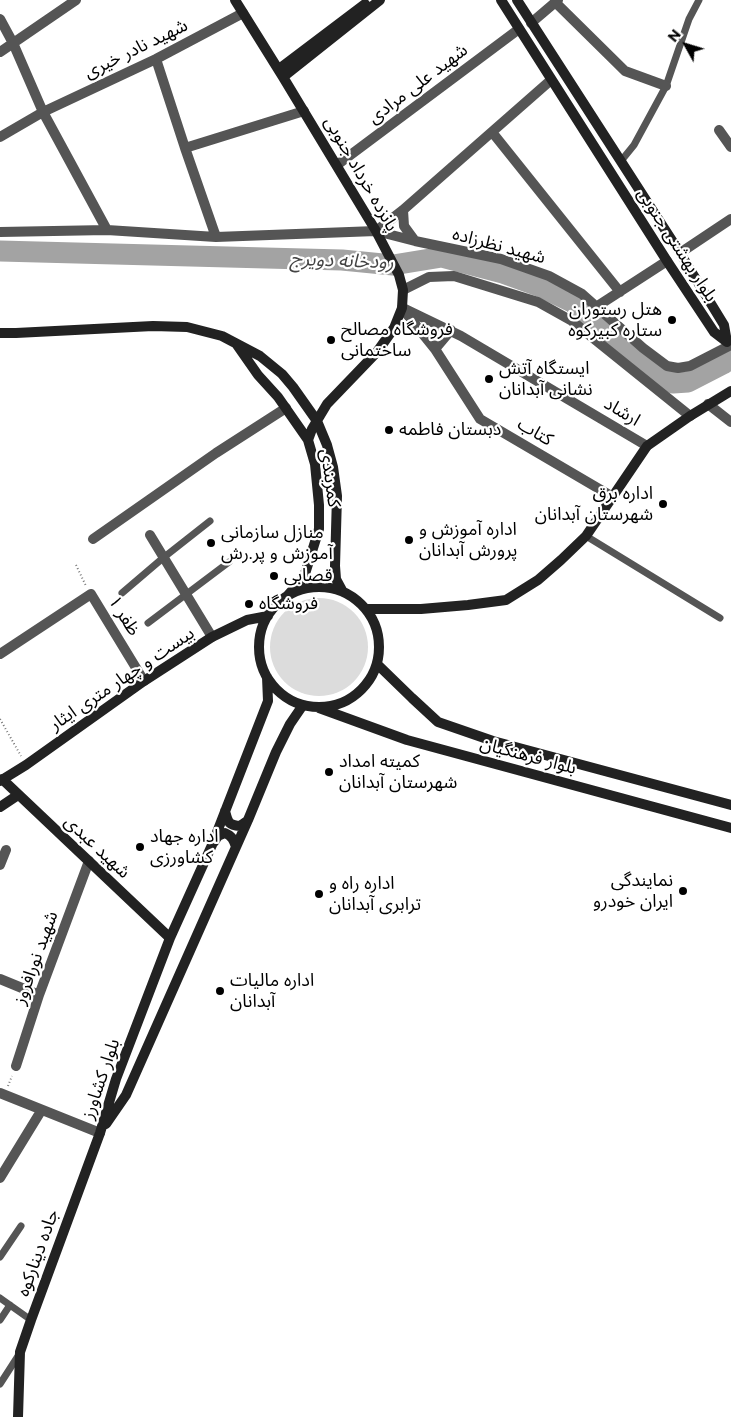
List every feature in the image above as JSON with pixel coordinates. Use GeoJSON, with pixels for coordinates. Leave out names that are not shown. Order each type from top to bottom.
{"type":"FeatureCollection","features":[{"type":"Feature","properties":{"kind":"main road","name":"پانزده خرداد جنوبی"},"geometry":{"type":"LineString","coordinates":[[235,0],[376,231],[399,275],[403,290],[402,308],[394,328],[377,352],[327,404],[312,429],[308,440]]}},
{"type":"Feature","properties":{"kind":"main road"},"geometry":{"type":"LineString","coordinates":[[281,73],[370,0]]}},
{"type":"Feature","properties":{"kind":"main road"},"geometry":{"type":"LineString","coordinates":[[281,73],[380,0]]}},
{"type":"Feature","properties":{"kind":"main road","name":"بلوار بهشتی جنوبی"},"geometry":{"type":"LineString","coordinates":[[501,0],[667,261],[714,332],[729,346]]}},
{"type":"Feature","properties":{"kind":"main road","name":"بلوار بهشتی جنوبی"},"geometry":{"type":"LineString","coordinates":[[517,0],[727,323],[729,346]]}},
{"type":"Feature","properties":{"kind":"main road","name":"کمربندی"},"geometry":{"type":"LineString","coordinates":[[0,333],[153,326],[187,327],[222,336],[260,356],[282,374],[293,387],[317,420],[327,446],[333,467],[337,496],[336,579],[343,592]]}},
{"type":"Feature","properties":{"kind":"main road","name":"کمربندی"},"geometry":{"type":"LineString","coordinates":[[236,344],[258,375],[286,408],[308,440],[315,464],[319,529],[304,578],[284,599]]}},
{"type":"Feature","properties":{"kind":"main road"},"geometry":{"type":"LineString","coordinates":[[366,609],[421,609],[506,600],[538,580],[586,536],[647,446],[731,390]]}},
{"type":"Feature","properties":{"kind":"main road"},"geometry":{"type":"LineString","coordinates":[[319,587],[343,592],[360,602],[366,609],[378,635],[377,664],[371,678],[361,690],[348,700],[334,706],[318,708],[288,699],[276,689],[267,677],[261,662],[259,646],[268,616],[284,599],[306,589],[319,587]]}},
{"type":"Feature","properties":{"kind":"main road","name":"بیست و چهار متری ایثار"},"geometry":{"type":"LineString","coordinates":[[1,780],[144,681],[212,637],[247,620],[268,616]]}},
{"type":"Feature","properties":{"kind":"main road","name":"بلوار فرهنگیان"},"geometry":{"type":"LineString","coordinates":[[377,664],[438,722],[493,741],[731,805]]}},
{"type":"Feature","properties":{"kind":"main road","name":"بلوار کشاورز"},"geometry":{"type":"LineString","coordinates":[[100,1133],[116,1080],[170,938],[212,845],[268,701],[267,677]]}},
{"type":"Feature","properties":{"kind":"main road","name":"بلوار کشاورز"},"geometry":{"type":"LineString","coordinates":[[100,1133],[126,1095],[284,736],[303,705]]}},
{"type":"Feature","properties":{"kind":"main road","name":"بلوار فرهنگیان"},"geometry":{"type":"LineString","coordinates":[[318,708],[407,740],[731,828]]}},
{"type":"Feature","properties":{"kind":"main road","name":"شهید عبدی"},"geometry":{"type":"LineString","coordinates":[[1,780],[170,938]]}},
{"type":"Feature","properties":{"kind":"main road"},"geometry":{"type":"LineString","coordinates":[[0,807],[18,794]]}},
{"type":"Feature","properties":{"kind":"main road"},"geometry":{"type":"LineString","coordinates":[[225,811],[228,821],[232,826],[240,826],[248,820]]}},
{"type":"Feature","properties":{"kind":"main road"},"geometry":{"type":"LineString","coordinates":[[212,845],[218,836],[225,833],[234,840],[236,848]]}},
{"type":"Feature","properties":{"kind":"main road","name":"جاده دینارکوه"},"geometry":{"type":"LineString","coordinates":[[18,1417],[20,1352],[100,1133]]}},
{"type":"Feature","properties":{"kind":"street"},"geometry":{"type":"LineString","coordinates":[[0,52],[76,0]]}},
{"type":"Feature","properties":{"kind":"street"},"geometry":{"type":"LineString","coordinates":[[531,22],[557,1],[625,71],[666,86]]}},
{"type":"Feature","properties":{"kind":"street","name":"شهید نادر خیری"},"geometry":{"type":"LineString","coordinates":[[0,137],[43,112],[156,59],[243,13]]}},
{"type":"Feature","properties":{"kind":"street"},"geometry":{"type":"LineString","coordinates":[[0,19],[43,112],[107,230]]}},
{"type":"Feature","properties":{"kind":"street","name":"شهید علی مرادی"},"geometry":{"type":"LineString","coordinates":[[337,166],[519,29]]}},
{"type":"Feature","properties":{"kind":"street"},"geometry":{"type":"LineString","coordinates":[[156,59],[216,237]]}},
{"type":"Feature","properties":{"kind":"street"},"geometry":{"type":"LineString","coordinates":[[376,231],[403,210],[552,80]]}},
{"type":"Feature","properties":{"kind":"street"},"geometry":{"type":"LineString","coordinates":[[186,148],[304,111]]}},
{"type":"Feature","properties":{"kind":"street"},"geometry":{"type":"LineString","coordinates":[[719,130],[731,147]]}},
{"type":"Feature","properties":{"kind":"street"},"geometry":{"type":"LineString","coordinates":[[492,132],[620,292]]}},
{"type":"Feature","properties":{"kind":"street"},"geometry":{"type":"LineString","coordinates":[[403,210],[404,226],[415,241]]}},
{"type":"Feature","properties":{"kind":"street"},"geometry":{"type":"LineString","coordinates":[[680,253],[731,219]]}},
{"type":"Feature","properties":{"kind":"street","name":"شهید نظرزاده"},"geometry":{"type":"LineString","coordinates":[[0,232],[107,230],[216,237],[376,231],[500,260],[549,276],[582,294],[643,348],[667,366],[678,368],[690,366],[729,346]]}},
{"type":"Feature","properties":{"kind":"street"},"geometry":{"type":"LineString","coordinates":[[596,307],[667,261]]}},
{"type":"Feature","properties":{"kind":"street"},"geometry":{"type":"LineString","coordinates":[[403,290],[429,277],[454,276],[538,302],[572,321],[690,416]]}},
{"type":"Feature","properties":{"kind":"street","name":"ارشاد"},"geometry":{"type":"LineString","coordinates":[[402,308],[451,330],[647,446]]}},
{"type":"Feature","properties":{"kind":"street","name":"کتاب"},"geometry":{"type":"LineString","coordinates":[[402,308],[435,349],[480,419],[613,497]]}},
{"type":"Feature","properties":{"kind":"street"},"geometry":{"type":"LineString","coordinates":[[435,349],[451,330]]}},
{"type":"Feature","properties":{"kind":"street"},"geometry":{"type":"LineString","coordinates":[[708,404],[731,422]]}},
{"type":"Feature","properties":{"kind":"street"},"geometry":{"type":"LineString","coordinates":[[93,539],[286,408]]}},
{"type":"Feature","properties":{"kind":"street"},"geometry":{"type":"LineString","coordinates":[[150,535],[212,637]]}},
{"type":"Feature","properties":{"kind":"street"},"geometry":{"type":"LineString","coordinates":[[0,654],[91,594]]}},
{"type":"Feature","properties":{"kind":"street","name":"ظفر ۱"},"geometry":{"type":"LineString","coordinates":[[91,594],[144,681]]}},
{"type":"Feature","properties":{"kind":"street"},"geometry":{"type":"LineString","coordinates":[[0,865],[6,850]]}},
{"type":"Feature","properties":{"kind":"street","name":"شهید نورافروز"},"geometry":{"type":"LineString","coordinates":[[16,1066],[39,995],[89,861]]}},
{"type":"Feature","properties":{"kind":"street"},"geometry":{"type":"LineString","coordinates":[[0,979],[39,995]]}},
{"type":"Feature","properties":{"kind":"street"},"geometry":{"type":"LineString","coordinates":[[2,1094],[100,1133]]}},
{"type":"Feature","properties":{"kind":"street"},"geometry":{"type":"LineString","coordinates":[[0,1178],[41,1111]]}},
{"type":"Feature","properties":{"kind":"lane"},"geometry":{"type":"LineString","coordinates":[[621,161],[634,145],[666,86],[689,19],[699,0]]}},
{"type":"Feature","properties":{"kind":"lane"},"geometry":{"type":"LineString","coordinates":[[122,593],[210,521]]}},
{"type":"Feature","properties":{"kind":"lane"},"geometry":{"type":"LineString","coordinates":[[586,536],[720,618]]}},
{"type":"Feature","properties":{"kind":"lane"},"geometry":{"type":"LineString","coordinates":[[148,622],[229,562]]}},
{"type":"Feature","properties":{"kind":"lane"},"geometry":{"type":"LineString","coordinates":[[0,1257],[21,1226]]}},
{"type":"Feature","properties":{"kind":"lane"},"geometry":{"type":"LineString","coordinates":[[0,1298],[31,1320]]}},
{"type":"Feature","properties":{"kind":"lane"},"geometry":{"type":"LineString","coordinates":[[0,1320],[10,1305]]}},
{"type":"Feature","properties":{"kind":"lane"},"geometry":{"type":"LineString","coordinates":[[0,1384],[20,1352]]}},
{"type":"Feature","properties":{"kind":"path"},"geometry":{"type":"LineString","coordinates":[[76,566],[91,594]]}},
{"type":"Feature","properties":{"kind":"path"},"geometry":{"type":"LineString","coordinates":[[0,719],[26,764]]}},
{"type":"Feature","properties":{"kind":"path"},"geometry":{"type":"LineString","coordinates":[[2,1094],[16,1066]]}},
{"type":"Feature","properties":{"kind":"shaded area"},"geometry":{"type":"Polygon","coordinates":[[[319,598],[338,602],[354,612],[364,628],[368,647],[364,666],[354,682],[338,692],[319,696],[300,692],[284,682],[274,666],[270,647],[274,628],[284,612],[300,602],[319,598]]]}},
{"type":"Feature","properties":{"kind":"waterway","name":"رودخانه دویرج"},"geometry":{"type":"LineString","coordinates":[[0,251],[342,260],[393,265],[442,257],[503,273],[539,286],[572,302],[657,373],[673,383],[688,382],[731,358]]}},
{"type":"Feature","properties":{"kind":"place","name":"هتل رستوران ستاره کبیرکوه"},"geometry":{"type":"Point","coordinates":[672,320]}},
{"type":"Feature","properties":{"kind":"place","name":"فروشگاه مصالح ساختمانی"},"geometry":{"type":"Point","coordinates":[331,340]}},
{"type":"Feature","properties":{"kind":"place","name":"ایستگاه آتش نشانی آبدانان"},"geometry":{"type":"Point","coordinates":[489,379]}},
{"type":"Feature","properties":{"kind":"place","name":"دبستان فاطمه"},"geometry":{"type":"Point","coordinates":[389,430]}},
{"type":"Feature","properties":{"kind":"place","name":"اداره برق شهرستان آبدانان"},"geometry":{"type":"Point","coordinates":[663,504]}},
{"type":"Feature","properties":{"kind":"place","name":"اداره آموزش و پرورش آبدانان"},"geometry":{"type":"Point","coordinates":[409,540]}},
{"type":"Feature","properties":{"kind":"place","name":"منازل سازمانی آموزش و پر.رش"},"geometry":{"type":"Point","coordinates":[211,543]}},
{"type":"Feature","properties":{"kind":"place","name":"قصابی"},"geometry":{"type":"Point","coordinates":[274,576]}},
{"type":"Feature","properties":{"kind":"place","name":"فروشگاه"},"geometry":{"type":"Point","coordinates":[249,604]}},
{"type":"Feature","properties":{"kind":"place","name":"کمیته امداد شهرستان آبدانان"},"geometry":{"type":"Point","coordinates":[329,772]}},
{"type":"Feature","properties":{"kind":"place","name":"اداره جهاد کشاورزی"},"geometry":{"type":"Point","coordinates":[140,847]}},
{"type":"Feature","properties":{"kind":"place","name":"نمایندگی ایران خودرو"},"geometry":{"type":"Point","coordinates":[683,891]}},
{"type":"Feature","properties":{"kind":"place","name":"اداره راه و ترابری آبدانان"},"geometry":{"type":"Point","coordinates":[319,894]}},
{"type":"Feature","properties":{"kind":"place","name":"اداره مالیات آبدانان"},"geometry":{"type":"Point","coordinates":[220,991]}}]}
